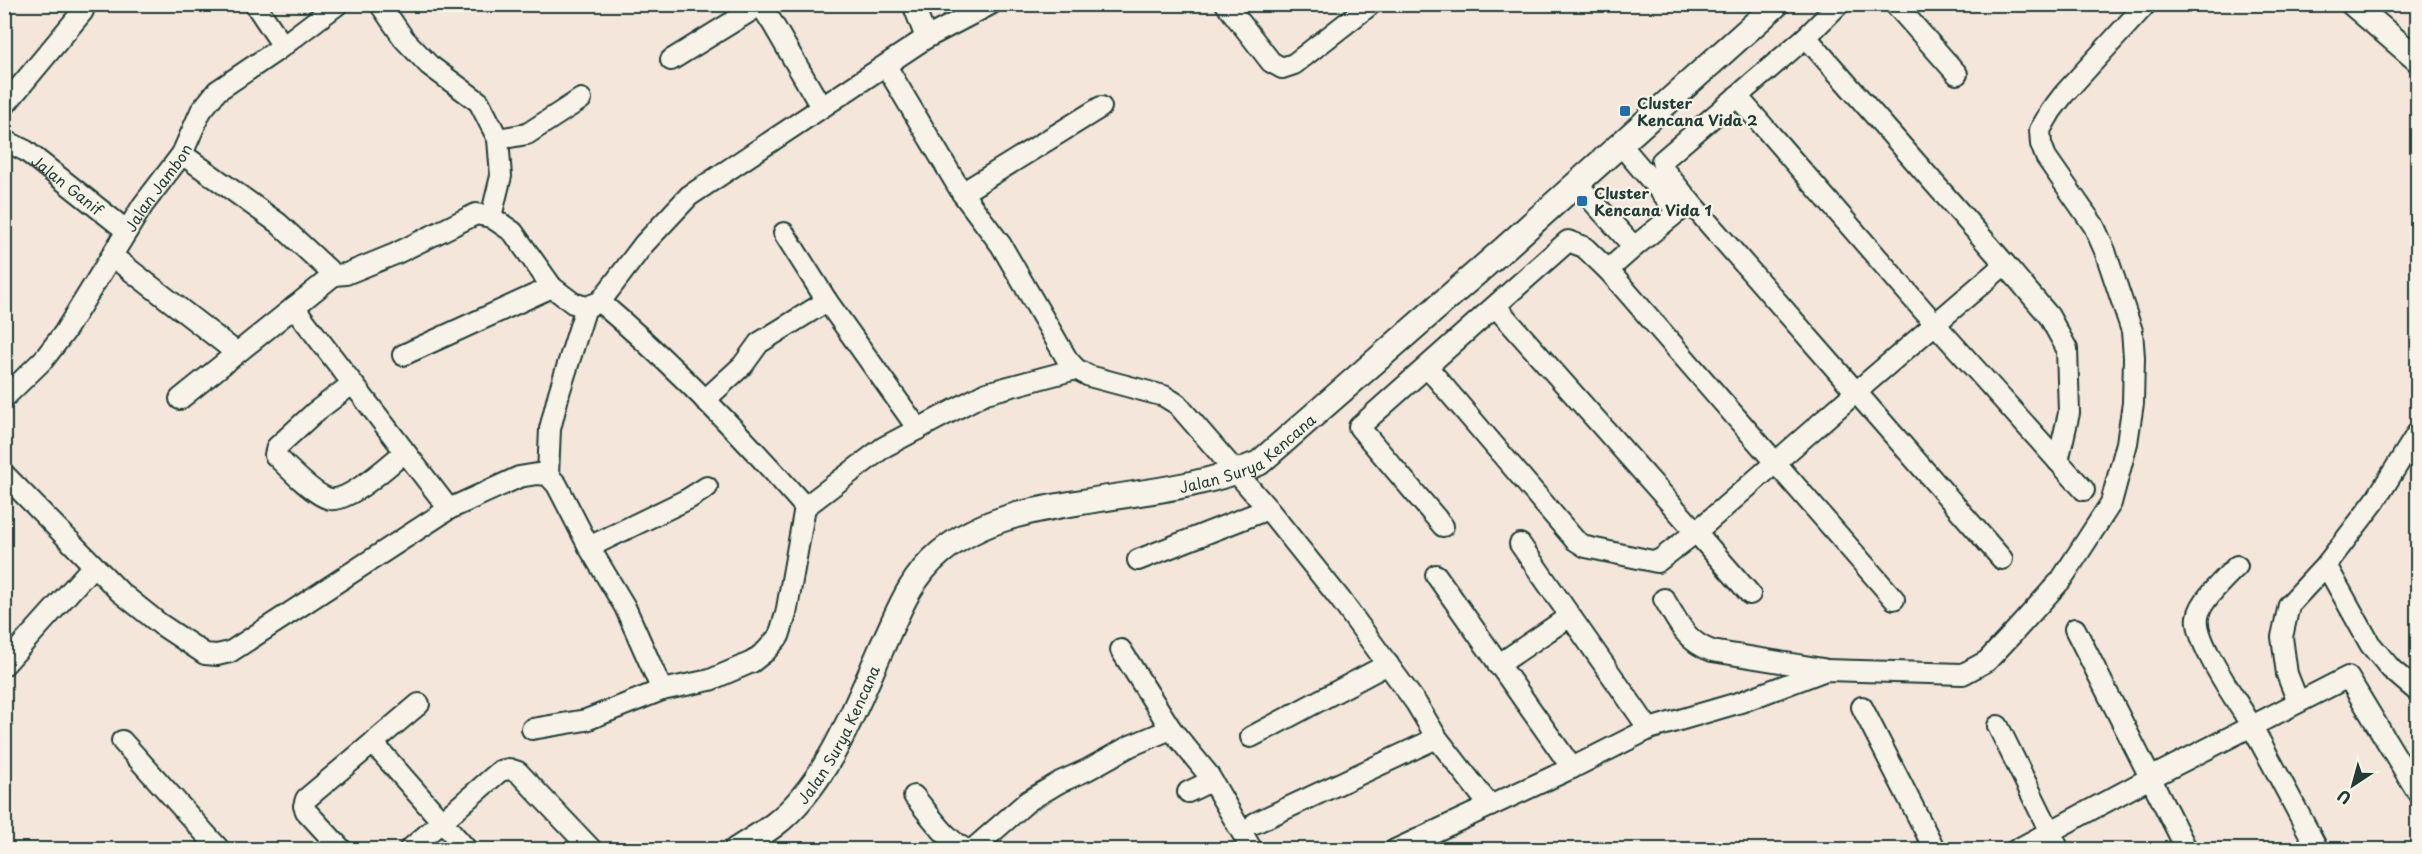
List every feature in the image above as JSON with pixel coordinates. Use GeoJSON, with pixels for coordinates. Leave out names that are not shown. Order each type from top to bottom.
{"type":"FeatureCollection","features":[{"type":"Feature","properties":{"kind":"street"},"geometry":{"type":"LineString","coordinates":[[255,4],[283,46]]}},
{"type":"Feature","properties":{"kind":"street","name":"Jalan Jambon"},"geometry":{"type":"LineString","coordinates":[[4,398],[24,380],[64,333],[157,186],[182,154],[201,111],[217,91],[283,46],[338,4]]}},
{"type":"Feature","properties":{"kind":"street"},"geometry":{"type":"LineString","coordinates":[[380,4],[404,39],[429,65],[479,102],[498,139],[501,176],[491,217]]}},
{"type":"Feature","properties":{"kind":"street"},"geometry":{"type":"LineString","coordinates":[[913,4],[926,38]]}},
{"type":"Feature","properties":{"kind":"street"},"geometry":{"type":"LineString","coordinates":[[548,475],[550,429],[562,383],[593,305],[644,244],[690,196],[926,38],[991,4]]}},
{"type":"Feature","properties":{"kind":"street"},"geometry":{"type":"LineString","coordinates":[[1226,4],[1271,62],[1282,68],[1294,64],[1371,4]]}},
{"type":"Feature","properties":{"kind":"street","name":"Jalan Surya Kencana"},"geometry":{"type":"LineString","coordinates":[[736,849],[775,824],[819,776],[842,733],[906,595],[924,568],[941,552],[986,524],[1026,511],[1200,483],[1236,473],[1259,463],[1577,184],[1777,4]]}},
{"type":"Feature","properties":{"kind":"street"},"geometry":{"type":"LineString","coordinates":[[1684,207],[1664,170],[1662,161],[1806,37],[1839,4]]}},
{"type":"Feature","properties":{"kind":"street"},"geometry":{"type":"LineString","coordinates":[[1895,4],[1957,74]]}},
{"type":"Feature","properties":{"kind":"street"},"geometry":{"type":"LineString","coordinates":[[1664,599],[1687,636],[1698,645],[1713,651],[1826,670],[1963,674],[1987,661],[2061,580],[2111,503],[2127,443],[2133,403],[2134,357],[2132,332],[2102,243],[2094,226],[2046,157],[2041,144],[2040,130],[2064,94],[2146,4]]}},
{"type":"Feature","properties":{"kind":"street"},"geometry":{"type":"LineString","coordinates":[[2353,4],[2418,60]]}},
{"type":"Feature","properties":{"kind":"street"},"geometry":{"type":"LineString","coordinates":[[671,60],[760,5],[821,107]]}},
{"type":"Feature","properties":{"kind":"street"},"geometry":{"type":"LineString","coordinates":[[4,106],[83,6]]}},
{"type":"Feature","properties":{"kind":"street"},"geometry":{"type":"LineString","coordinates":[[1806,37],[2049,316],[2067,350],[2069,413],[2058,461]]}},
{"type":"Feature","properties":{"kind":"street"},"geometry":{"type":"LineString","coordinates":[[886,66],[963,193],[1001,245],[1067,358],[1076,369],[1089,376],[1164,396],[1178,404],[1268,509],[1389,664],[1437,738],[1490,806]]}},
{"type":"Feature","properties":{"kind":"street"},"geometry":{"type":"LineString","coordinates":[[1737,96],[1935,324],[2084,490]]}},
{"type":"Feature","properties":{"kind":"street"},"geometry":{"type":"LineString","coordinates":[[498,139],[527,134],[581,99]]}},
{"type":"Feature","properties":{"kind":"street"},"geometry":{"type":"LineString","coordinates":[[963,193],[1101,107]]}},
{"type":"Feature","properties":{"kind":"street","name":"Jalan Ganif"},"geometry":{"type":"LineString","coordinates":[[4,140],[26,151],[128,231]]}},
{"type":"Feature","properties":{"kind":"street"},"geometry":{"type":"LineString","coordinates":[[1621,145],[1684,207],[1856,392],[2002,559]]}},
{"type":"Feature","properties":{"kind":"street"},"geometry":{"type":"LineString","coordinates":[[182,154],[278,223],[334,275]]}},
{"type":"Feature","properties":{"kind":"street"},"geometry":{"type":"LineString","coordinates":[[1577,184],[1634,247]]}},
{"type":"Feature","properties":{"kind":"street"},"geometry":{"type":"LineString","coordinates":[[1608,270],[1684,207]]}},
{"type":"Feature","properties":{"kind":"street"},"geometry":{"type":"LineString","coordinates":[[180,399],[334,275],[346,274],[395,254],[476,214],[491,217],[513,232],[552,287],[573,303],[593,305],[661,356],[760,455],[805,507]]}},
{"type":"Feature","properties":{"kind":"street"},"geometry":{"type":"LineString","coordinates":[[784,233],[827,301],[918,429]]}},
{"type":"Feature","properties":{"kind":"street"},"geometry":{"type":"LineString","coordinates":[[1443,526],[1359,427],[1568,241],[1584,247],[1608,270],[1894,599]]}},
{"type":"Feature","properties":{"kind":"street"},"geometry":{"type":"LineString","coordinates":[[112,256],[237,353]]}},
{"type":"Feature","properties":{"kind":"street"},"geometry":{"type":"LineString","coordinates":[[1428,368],[1575,540],[1586,547],[1657,562],[1696,531],[2005,264]]}},
{"type":"Feature","properties":{"kind":"street"},"geometry":{"type":"LineString","coordinates":[[403,356],[552,287]]}},
{"type":"Feature","properties":{"kind":"street"},"geometry":{"type":"LineString","coordinates":[[705,400],[743,365],[759,343],[827,301]]}},
{"type":"Feature","properties":{"kind":"street"},"geometry":{"type":"LineString","coordinates":[[294,307],[449,509]]}},
{"type":"Feature","properties":{"kind":"street"},"geometry":{"type":"LineString","coordinates":[[1496,307],[1750,594]]}},
{"type":"Feature","properties":{"kind":"street"},"geometry":{"type":"LineString","coordinates":[[532,729],[586,720],[662,690],[710,680],[752,662],[779,636],[786,614],[805,507],[884,447],[986,393],[1076,369]]}},
{"type":"Feature","properties":{"kind":"street"},"geometry":{"type":"LineString","coordinates":[[352,384],[314,413],[277,447],[275,455],[318,494],[330,499],[342,497],[355,490],[405,452]]}},
{"type":"Feature","properties":{"kind":"street"},"geometry":{"type":"LineString","coordinates":[[2298,702],[2287,674],[2282,637],[2289,605],[2326,565],[2375,501],[2418,432]]}},
{"type":"Feature","properties":{"kind":"street"},"geometry":{"type":"LineString","coordinates":[[4,474],[120,592],[179,639],[205,654],[217,656],[230,652],[449,509],[519,477],[548,475],[557,485],[589,547],[625,607],[662,690]]}},
{"type":"Feature","properties":{"kind":"street"},"geometry":{"type":"LineString","coordinates":[[589,547],[688,499],[707,487]]}},
{"type":"Feature","properties":{"kind":"street"},"geometry":{"type":"LineString","coordinates":[[1138,560],[1268,509]]}},
{"type":"Feature","properties":{"kind":"street"},"geometry":{"type":"LineString","coordinates":[[1520,544],[1649,729]]}},
{"type":"Feature","properties":{"kind":"street"},"geometry":{"type":"LineString","coordinates":[[2326,565],[2370,644],[2391,669],[2418,692]]}},
{"type":"Feature","properties":{"kind":"street"},"geometry":{"type":"LineString","coordinates":[[4,665],[93,566]]}},
{"type":"Feature","properties":{"kind":"street"},"geometry":{"type":"LineString","coordinates":[[2236,566],[2203,604],[2198,616],[2199,631],[2207,650],[2252,726],[2318,849]]}},
{"type":"Feature","properties":{"kind":"street"},"geometry":{"type":"LineString","coordinates":[[1436,575],[1572,768]]}},
{"type":"Feature","properties":{"kind":"street"},"geometry":{"type":"LineString","coordinates":[[1498,665],[1570,616]]}},
{"type":"Feature","properties":{"kind":"street"},"geometry":{"type":"LineString","coordinates":[[2075,629],[2187,849]]}},
{"type":"Feature","properties":{"kind":"street"},"geometry":{"type":"LineString","coordinates":[[1121,650],[1171,729],[1211,781],[1252,849]]}},
{"type":"Feature","properties":{"kind":"street"},"geometry":{"type":"LineString","coordinates":[[1251,737],[1389,664]]}},
{"type":"Feature","properties":{"kind":"street"},"geometry":{"type":"LineString","coordinates":[[1395,849],[1572,768],[1649,729],[1741,702],[1826,670]]}},
{"type":"Feature","properties":{"kind":"street"},"geometry":{"type":"LineString","coordinates":[[2016,849],[2054,841],[2150,778],[2348,677],[2418,793]]}},
{"type":"Feature","properties":{"kind":"street"},"geometry":{"type":"LineString","coordinates":[[342,849],[306,811],[304,806],[306,799],[419,704]]}},
{"type":"Feature","properties":{"kind":"street"},"geometry":{"type":"LineString","coordinates":[[1862,706],[1935,849]]}},
{"type":"Feature","properties":{"kind":"street"},"geometry":{"type":"LineString","coordinates":[[1998,726],[2054,841]]}},
{"type":"Feature","properties":{"kind":"street"},"geometry":{"type":"LineString","coordinates":[[914,796],[961,848],[970,849],[1028,801],[1052,786],[1130,746],[1171,729]]}},
{"type":"Feature","properties":{"kind":"street"},"geometry":{"type":"LineString","coordinates":[[1255,823],[1437,738]]}},
{"type":"Feature","properties":{"kind":"street"},"geometry":{"type":"LineString","coordinates":[[122,741],[220,849]]}},
{"type":"Feature","properties":{"kind":"street"},"geometry":{"type":"LineString","coordinates":[[373,743],[467,849]]}},
{"type":"Feature","properties":{"kind":"street"},"geometry":{"type":"LineString","coordinates":[[409,849],[500,771],[509,769],[518,772],[592,849]]}},
{"type":"Feature","properties":{"kind":"street"},"geometry":{"type":"LineString","coordinates":[[1188,792],[1211,781]]}},
{"type":"Feature","properties":{"kind":"place","name":"Cluster Kencana Vida 2"},"geometry":{"type":"Point","coordinates":[1625,111]}},
{"type":"Feature","properties":{"kind":"place","name":"Cluster Kencana Vida 1"},"geometry":{"type":"Point","coordinates":[1582,201]}}]}
